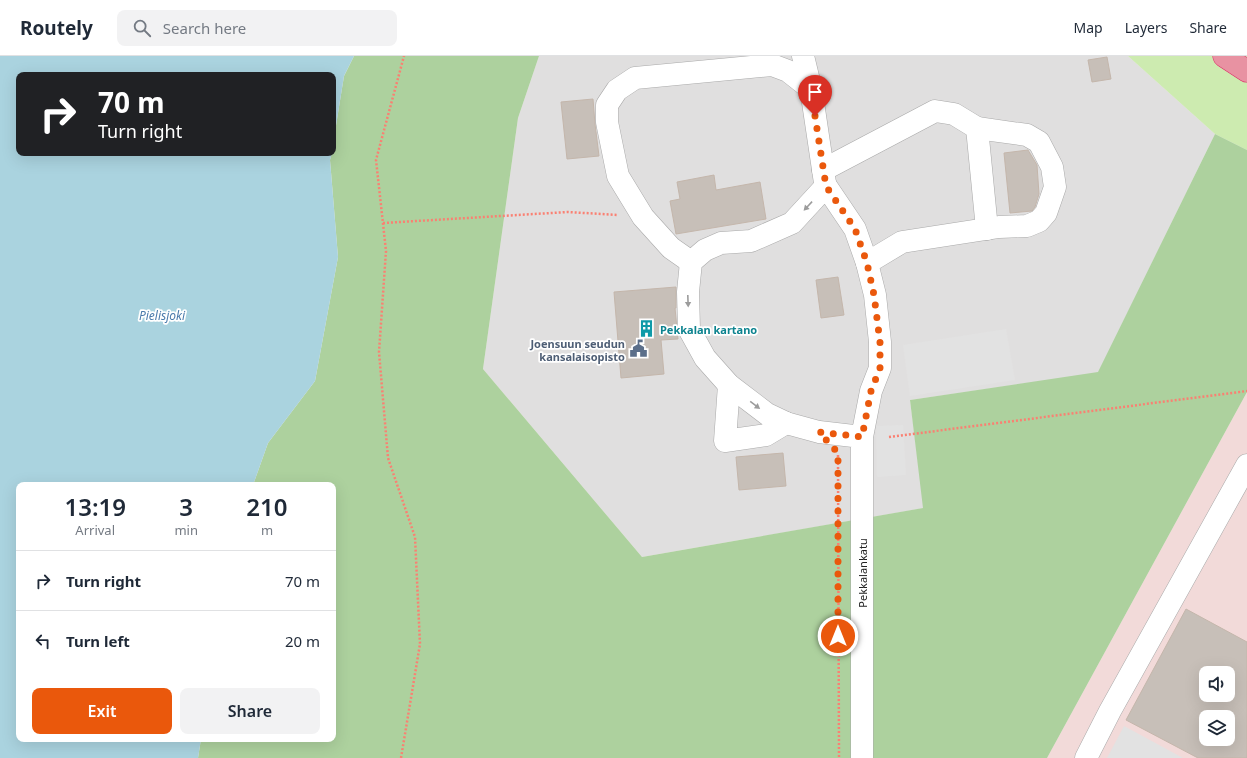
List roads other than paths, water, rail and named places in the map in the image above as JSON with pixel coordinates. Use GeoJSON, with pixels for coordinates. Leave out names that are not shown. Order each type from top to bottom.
{"type":"FeatureCollection","features":[{"type":"Feature","properties":{"kind":"highway"},"geometry":{"type":"LineString","coordinates":[[1224,56],[1247,71]]}},
{"type":"Feature","properties":{"kind":"street"},"geometry":{"type":"LineString","coordinates":[[803,56],[811,89],[825,178],[855,229],[867,263],[902,242],[999,227],[1027,226],[1039,221],[1046,214],[1055,187],[1052,167],[1039,142],[1027,135],[977,128],[954,114],[936,110],[825,178],[792,223],[751,241],[721,243],[705,250],[691,262],[688,292],[689,329],[705,358],[729,385],[767,414],[786,423],[819,432],[862,437]]}},
{"type":"Feature","properties":{"kind":"street"},"geometry":{"type":"LineString","coordinates":[[691,262],[671,248],[643,217],[618,176],[608,122],[607,105],[617,90],[635,78],[772,65],[788,71],[811,89]]}},
{"type":"Feature","properties":{"kind":"street"},"geometry":{"type":"LineString","coordinates":[[977,128],[987,229]]}},
{"type":"Feature","properties":{"kind":"street","name":"Pekkalankatu"},"geometry":{"type":"LineString","coordinates":[[862,758],[862,437],[871,391],[880,368],[880,342],[876,303],[867,263]]}},
{"type":"Feature","properties":{"kind":"street"},"geometry":{"type":"LineString","coordinates":[[729,385],[725,441],[766,435],[786,423]]}},
{"type":"Feature","properties":{"kind":"street"},"geometry":{"type":"LineString","coordinates":[[1086,758],[1110,711],[1247,465]]}},
{"type":"Feature","properties":{"kind":"water","name":"Pielisjoki"},"geometry":{"type":"Polygon","coordinates":[[[0,56],[354,56],[344,76],[336,125],[336,72],[16,72],[16,156],[331,156],[330,160],[338,257],[315,381],[268,443],[254,482],[16,482],[16,742],[201,742],[198,758],[0,758],[0,56]]]}},
{"type":"Feature","properties":{"kind":"place","name":"Pekkalan kartano"},"geometry":{"type":"Point","coordinates":[647,329]}},
{"type":"Feature","properties":{"kind":"place","name":"Joensuun seudun kansalaisopisto"},"geometry":{"type":"Point","coordinates":[638,349]}}]}
